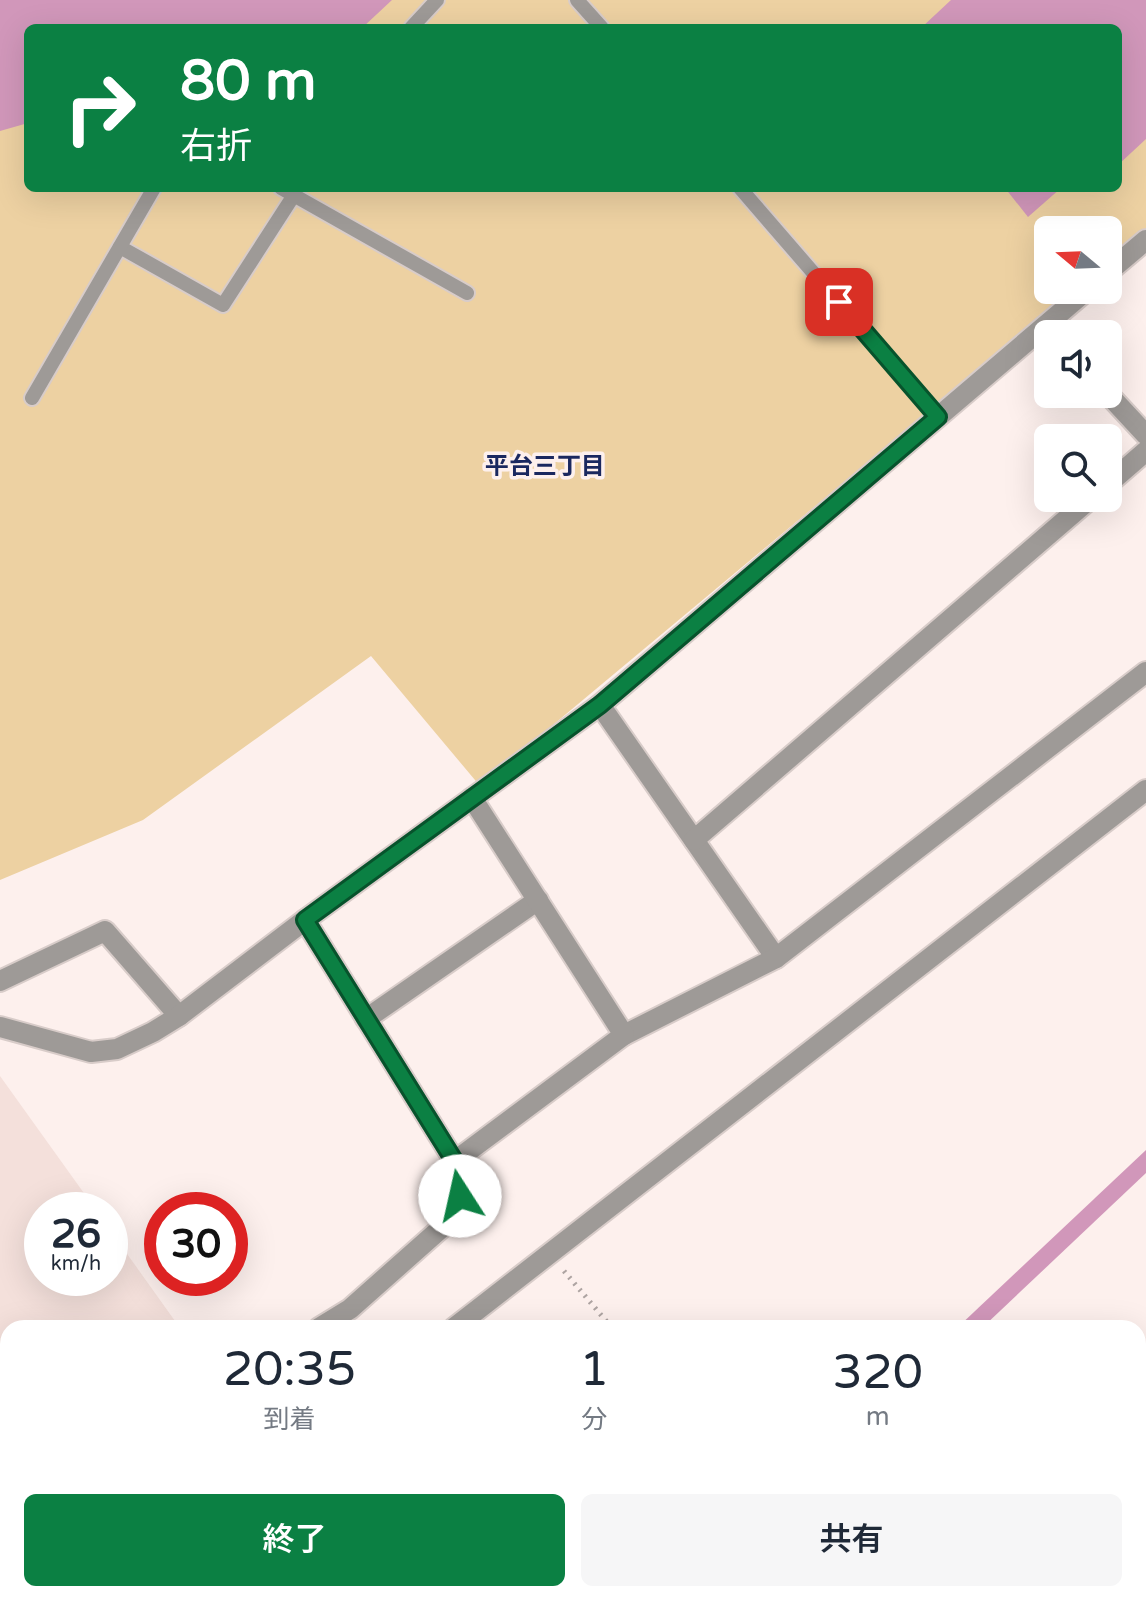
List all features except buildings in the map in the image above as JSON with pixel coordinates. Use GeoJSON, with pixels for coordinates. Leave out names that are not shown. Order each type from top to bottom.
{"type":"FeatureCollection","features":[{"type":"Feature","properties":{"kind":"street"},"geometry":{"type":"LineString","coordinates":[[1122,260],[1146,240]]}},
{"type":"Feature","properties":{"kind":"street"},"geometry":{"type":"LineString","coordinates":[[1059,320],[1074,304]]}},
{"type":"Feature","properties":{"kind":"street"},"geometry":{"type":"LineString","coordinates":[[0,1027],[91,1052],[117,1049],[179,1016],[600,705],[938,417],[1034,342]]}},
{"type":"Feature","properties":{"kind":"street"},"geometry":{"type":"LineString","coordinates":[[1121,408],[1146,435]]}},
{"type":"Feature","properties":{"kind":"street"},"geometry":{"type":"LineString","coordinates":[[1122,472],[1146,451]]}},
{"type":"Feature","properties":{"kind":"street"},"geometry":{"type":"LineString","coordinates":[[694,840],[1075,512]]}},
{"type":"Feature","properties":{"kind":"street"},"geometry":{"type":"LineString","coordinates":[[455,1161],[624,1035],[776,958],[1146,672]]}},
{"type":"Feature","properties":{"kind":"street"},"geometry":{"type":"LineString","coordinates":[[600,705],[776,958]]}},
{"type":"Feature","properties":{"kind":"street"},"geometry":{"type":"LineString","coordinates":[[464,1320],[1146,790]]}},
{"type":"Feature","properties":{"kind":"street"},"geometry":{"type":"LineString","coordinates":[[472,798],[624,1035]]}},
{"type":"Feature","properties":{"kind":"street"},"geometry":{"type":"LineString","coordinates":[[366,1019],[538,900]]}},
{"type":"Feature","properties":{"kind":"street"},"geometry":{"type":"LineString","coordinates":[[305,920],[465,1178],[456,1215],[350,1309],[332,1320]]}},
{"type":"Feature","properties":{"kind":"street"},"geometry":{"type":"LineString","coordinates":[[0,981],[105,931],[179,1016]]}},
{"type":"Feature","properties":{"kind":"lane"},"geometry":{"type":"LineString","coordinates":[[415,24],[437,0]]}},
{"type":"Feature","properties":{"kind":"lane"},"geometry":{"type":"LineString","coordinates":[[577,0],[598,24]]}},
{"type":"Feature","properties":{"kind":"lane"},"geometry":{"type":"LineString","coordinates":[[32,398],[152,192]]}},
{"type":"Feature","properties":{"kind":"lane"},"geometry":{"type":"LineString","coordinates":[[120,247],[223,305],[288,192],[467,293]]}},
{"type":"Feature","properties":{"kind":"lane"},"geometry":{"type":"LineString","coordinates":[[743,192],[938,417]]}},
{"type":"Feature","properties":{"kind":"path"},"geometry":{"type":"LineString","coordinates":[[549,1255],[605,1320]]}},
{"type":"Feature","properties":{"kind":"shaded area"},"geometry":{"type":"Polygon","coordinates":[[[0,0],[1146,0],[1146,230],[1122,250],[1122,216],[1034,216],[1034,304],[1057,304],[1034,320],[1034,323],[480,786],[371,656],[143,820],[0,880],[0,0]]]}},
{"type":"Feature","properties":{"kind":"shaded area"},"geometry":{"type":"Polygon","coordinates":[[[0,0],[392,0],[366,24],[24,24],[24,124],[0,131],[0,0]]]}},
{"type":"Feature","properties":{"kind":"shaded area"},"geometry":{"type":"Polygon","coordinates":[[[951,0],[1146,0],[1146,139],[1122,161],[1122,24],[925,24],[951,0]]]}},
{"type":"Feature","properties":{"kind":"shaded area"},"geometry":{"type":"Polygon","coordinates":[[[1008,192],[1056,192],[1028,217],[1008,192]]]}},
{"type":"Feature","properties":{"kind":"shaded area"},"geometry":{"type":"Polygon","coordinates":[[[0,1076],[83,1192],[24,1192],[24,1296],[128,1296],[128,1255],[144,1278],[144,1296],[157,1296],[174,1320],[0,1320],[0,1076]]]}},
{"type":"Feature","properties":{"kind":"shaded area"},"geometry":{"type":"Polygon","coordinates":[[[1146,1150],[1146,1173],[990,1320],[965,1320],[1146,1150]]]}},
{"type":"Feature","properties":{"kind":"district","name":"平台三丁目"},"geometry":{"type":"Point","coordinates":[545,466]}},
{"type":"Feature","properties":{"kind":"route"},"geometry":{"type":"LineString","coordinates":[[460,1196],[465,1178],[305,920],[600,705],[938,417],[839,302]]}}]}
